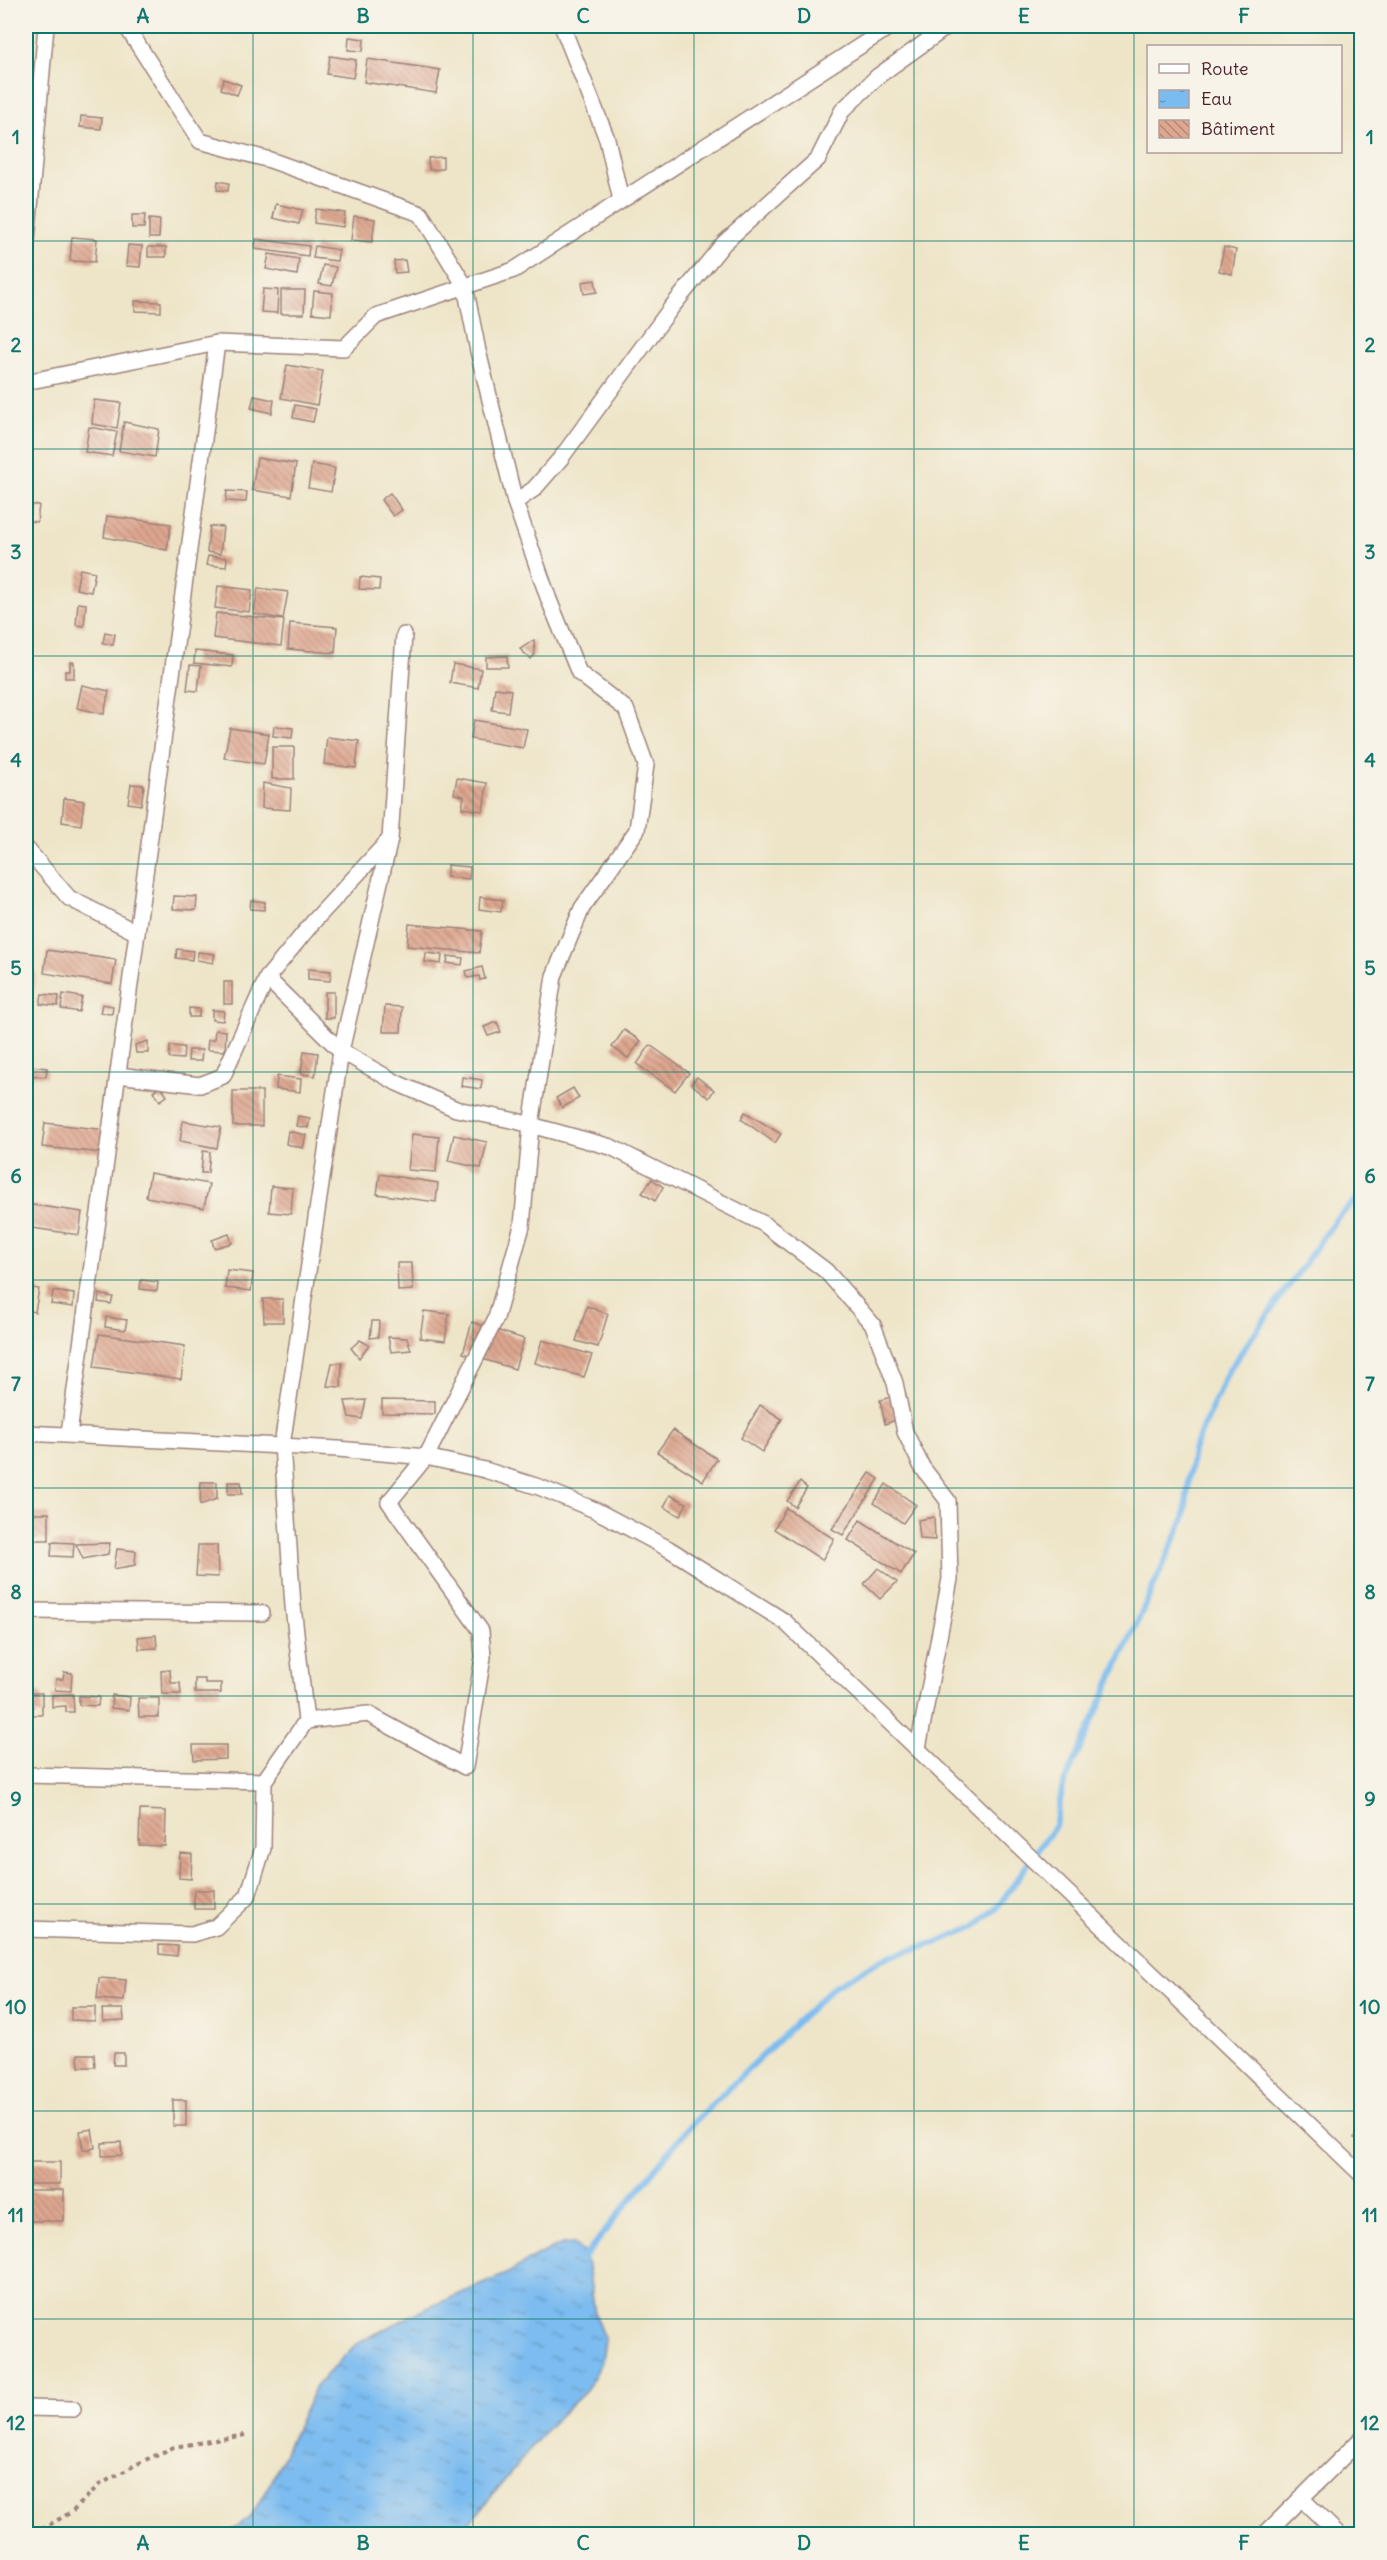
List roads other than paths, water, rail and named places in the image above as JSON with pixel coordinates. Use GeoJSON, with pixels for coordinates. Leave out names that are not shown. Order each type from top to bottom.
{"type":"FeatureCollection","features":[{"type":"Feature","properties":{"kind":"street"},"geometry":{"type":"LineString","coordinates":[[26,252],[46,26]]}},
{"type":"Feature","properties":{"kind":"street"},"geometry":{"type":"LineString","coordinates":[[126,26],[200,141],[270,160],[421,213],[465,286],[478,351],[515,502],[549,600],[579,673],[626,709],[646,765],[637,830],[582,908],[554,976],[531,1125],[522,1226],[496,1318],[426,1457],[389,1502],[481,1631],[483,1657],[465,1767],[368,1714],[306,1721]]}},
{"type":"Feature","properties":{"kind":"street"},"geometry":{"type":"LineString","coordinates":[[562,26],[608,139],[621,200]]}},
{"type":"Feature","properties":{"kind":"street"},"geometry":{"type":"LineString","coordinates":[[26,382],[217,343],[344,348],[376,316],[514,270],[891,26]]}},
{"type":"Feature","properties":{"kind":"street"},"geometry":{"type":"LineString","coordinates":[[515,502],[534,489],[561,458],[672,308],[724,243],[818,159],[842,111],[878,76],[948,26]]}},
{"type":"Feature","properties":{"kind":"street"},"geometry":{"type":"LineString","coordinates":[[69,1434],[217,343]]}},
{"type":"Feature","properties":{"kind":"street"},"geometry":{"type":"LineString","coordinates":[[26,1929],[192,1934],[216,1927],[248,1896],[263,1848],[264,1781],[306,1721],[293,1606],[282,1445],[341,1051],[390,839],[404,634]]}},
{"type":"Feature","properties":{"kind":"street"},"geometry":{"type":"LineString","coordinates":[[118,1075],[200,1085],[223,1076],[267,978],[314,921],[390,839]]}},
{"type":"Feature","properties":{"kind":"street"},"geometry":{"type":"LineString","coordinates":[[26,848],[69,898],[137,933]]}},
{"type":"Feature","properties":{"kind":"street"},"geometry":{"type":"LineString","coordinates":[[267,978],[341,1051],[397,1083],[456,1109],[531,1125],[611,1147],[764,1224],[826,1271],[873,1325],[895,1383],[905,1432],[922,1467],[948,1501],[950,1580],[918,1748]]}},
{"type":"Feature","properties":{"kind":"street"},"geometry":{"type":"LineString","coordinates":[[26,1432],[282,1445],[426,1457],[485,1470],[539,1487],[595,1510],[669,1549],[784,1621],[1362,2175]]}},
{"type":"Feature","properties":{"kind":"street"},"geometry":{"type":"LineString","coordinates":[[26,1611],[262,1613]]}},
{"type":"Feature","properties":{"kind":"street"},"geometry":{"type":"LineString","coordinates":[[26,1775],[264,1781]]}},
{"type":"Feature","properties":{"kind":"street"},"geometry":{"type":"LineString","coordinates":[[26,2408],[73,2409]]}},
{"type":"Feature","properties":{"kind":"street"},"geometry":{"type":"LineString","coordinates":[[1265,2535],[1362,2438]]}},
{"type":"Feature","properties":{"kind":"street"},"geometry":{"type":"LineString","coordinates":[[1301,2498],[1338,2535]]}},
{"type":"Feature","properties":{"kind":"water"},"geometry":{"type":"Polygon","coordinates":[[[562,2244],[574,2244],[586,2255],[595,2313],[605,2339],[602,2362],[586,2391],[548,2427],[461,2534],[227,2534],[250,2518],[272,2480],[316,2386],[356,2344],[416,2313],[510,2272],[562,2244]]]}},
{"type":"Feature","properties":{"kind":"waterway"},"geometry":{"type":"LineString","coordinates":[[582,2260],[687,2129],[834,1986],[886,1957],[935,1943],[976,1926],[999,1905],[1055,1826],[1063,1786],[1184,1519],[1193,1450],[1228,1371],[1337,1218],[1362,1195]]}}]}
